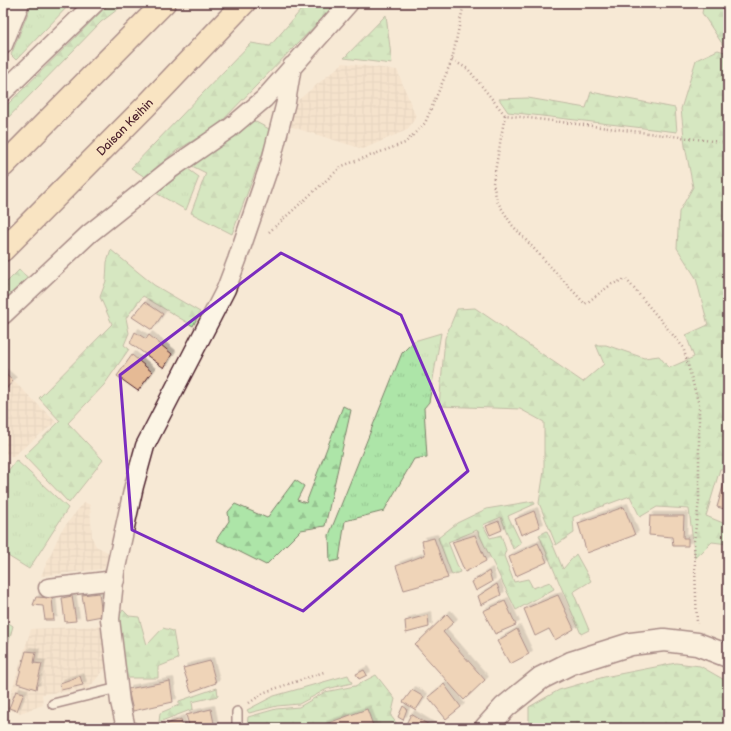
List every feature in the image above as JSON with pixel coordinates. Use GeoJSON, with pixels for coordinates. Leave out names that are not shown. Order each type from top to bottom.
{"type":"FeatureCollection","features":[{"type":"Feature","properties":{"kind":"highway"},"geometry":{"type":"LineString","coordinates":[[3,166],[164,3]]}},
{"type":"Feature","properties":{"kind":"highway","name":"Daisan Keihin"},"geometry":{"type":"LineString","coordinates":[[3,250],[145,107],[244,3]]}},
{"type":"Feature","properties":{"kind":"street"},"geometry":{"type":"LineString","coordinates":[[3,45],[20,3]]}},
{"type":"Feature","properties":{"kind":"street"},"geometry":{"type":"LineString","coordinates":[[3,92],[95,3]]}},
{"type":"Feature","properties":{"kind":"street"},"geometry":{"type":"LineString","coordinates":[[3,315],[89,234],[172,168],[230,128],[258,104],[349,3]]}},
{"type":"Feature","properties":{"kind":"street"},"geometry":{"type":"LineString","coordinates":[[126,728],[118,688],[110,619],[114,580],[134,486],[145,446],[219,303],[237,260],[271,160],[286,102],[292,66]]}},
{"type":"Feature","properties":{"kind":"street"},"geometry":{"type":"LineString","coordinates":[[48,588],[114,580]]}},
{"type":"Feature","properties":{"kind":"street"},"geometry":{"type":"LineString","coordinates":[[486,728],[505,707],[541,678],[571,663],[631,644],[664,640],[697,644],[728,656]]}},
{"type":"Feature","properties":{"kind":"lane"},"geometry":{"type":"LineString","coordinates":[[53,704],[118,688]]}},
{"type":"Feature","properties":{"kind":"lane"},"geometry":{"type":"LineString","coordinates":[[237,728],[238,712]]}},
{"type":"Feature","properties":{"kind":"path"},"geometry":{"type":"LineString","coordinates":[[266,234],[342,166],[405,143],[426,123],[452,60],[464,3]]}},
{"type":"Feature","properties":{"kind":"path"},"geometry":{"type":"LineString","coordinates":[[452,60],[468,69],[506,115],[728,143]]}},
{"type":"Feature","properties":{"kind":"path"},"geometry":{"type":"LineString","coordinates":[[506,115],[493,183],[497,201],[512,225],[585,304],[612,284],[626,279],[683,347],[699,405],[699,501],[694,541],[697,644]]}},
{"type":"Feature","properties":{"kind":"path"},"geometry":{"type":"LineString","coordinates":[[238,712],[265,692],[324,672]]}},
{"type":"Feature","properties":{"kind":"highlighted area"},"geometry":{"type":"Polygon","coordinates":[[[281,253],[401,315],[468,471],[303,611],[132,530],[120,375],[281,253]]]}},
{"type":"Feature","properties":{"kind":"shaded area"},"geometry":{"type":"Polygon","coordinates":[[[343,63],[397,70],[416,117],[407,130],[363,149],[289,126],[297,101],[343,63]]]}},
{"type":"Feature","properties":{"kind":"shaded area"},"geometry":{"type":"Polygon","coordinates":[[[3,371],[56,422],[12,457],[3,452],[3,371]]]}},
{"type":"Feature","properties":{"kind":"shaded area"},"geometry":{"type":"Polygon","coordinates":[[[84,502],[90,505],[92,538],[96,546],[109,553],[104,569],[41,576],[61,531],[84,502]]]}},
{"type":"Feature","properties":{"kind":"shaded area"},"geometry":{"type":"Polygon","coordinates":[[[100,626],[107,666],[88,689],[42,694],[43,705],[20,713],[6,709],[31,629],[100,626]]]}},
{"type":"Feature","properties":{"kind":"green space"},"geometry":{"type":"Polygon","coordinates":[[[32,3],[71,3],[16,60],[11,55],[32,3]]]}},
{"type":"Feature","properties":{"kind":"green space"},"geometry":{"type":"Polygon","coordinates":[[[110,3],[126,3],[101,22],[3,123],[3,109],[110,3]]]}},
{"type":"Feature","properties":{"kind":"green space"},"geometry":{"type":"Polygon","coordinates":[[[307,3],[337,3],[217,126],[176,151],[145,177],[131,168],[251,43],[270,46],[307,3]]]}},
{"type":"Feature","properties":{"kind":"green space"},"geometry":{"type":"Polygon","coordinates":[[[704,3],[728,3],[728,46],[723,45],[702,13],[704,3]]]}},
{"type":"Feature","properties":{"kind":"green space"},"geometry":{"type":"Polygon","coordinates":[[[386,15],[392,64],[344,58],[386,15]]]}},
{"type":"Feature","properties":{"kind":"green space"},"geometry":{"type":"Polygon","coordinates":[[[718,50],[728,53],[728,468],[720,469],[706,516],[728,525],[728,544],[712,542],[695,559],[689,509],[657,507],[640,517],[630,496],[573,517],[574,533],[556,545],[539,503],[544,471],[544,422],[520,409],[439,406],[445,338],[457,309],[475,308],[583,382],[604,364],[596,345],[606,345],[644,358],[659,356],[669,368],[694,357],[686,335],[708,325],[696,278],[677,248],[679,212],[693,187],[685,146],[681,109],[696,60],[718,50]]]}},
{"type":"Feature","properties":{"kind":"green space"},"geometry":{"type":"Polygon","coordinates":[[[591,92],[675,108],[677,132],[508,112],[499,99],[528,98],[586,108],[591,92]]]}},
{"type":"Feature","properties":{"kind":"green space"},"geometry":{"type":"Polygon","coordinates":[[[254,121],[271,130],[232,234],[191,213],[206,173],[192,166],[254,121]]]}},
{"type":"Feature","properties":{"kind":"green space"},"geometry":{"type":"Polygon","coordinates":[[[188,169],[199,177],[186,210],[156,193],[188,169]]]}},
{"type":"Feature","properties":{"kind":"green space"},"geometry":{"type":"Polygon","coordinates":[[[111,250],[154,285],[200,312],[193,326],[143,296],[126,318],[129,333],[124,345],[129,349],[104,385],[68,423],[103,460],[69,503],[24,456],[60,421],[39,398],[112,324],[100,297],[106,281],[107,262],[111,250]]]}},
{"type":"Feature","properties":{"kind":"green space"},"geometry":{"type":"Polygon","coordinates":[[[19,270],[31,280],[3,303],[3,286],[19,270]]]}},
{"type":"Feature","properties":{"kind":"green space"},"geometry":{"type":"Polygon","coordinates":[[[441,333],[429,402],[424,408],[427,457],[414,459],[384,511],[345,521],[339,560],[330,562],[329,535],[402,353],[414,341],[441,333]]]}},
{"type":"Feature","properties":{"kind":"green space"},"geometry":{"type":"Polygon","coordinates":[[[343,406],[351,410],[325,526],[301,530],[266,565],[216,540],[229,521],[228,512],[235,504],[267,518],[295,480],[304,486],[297,500],[306,503],[343,406]]]}},
{"type":"Feature","properties":{"kind":"green space"},"geometry":{"type":"Polygon","coordinates":[[[16,460],[68,508],[29,569],[3,553],[3,478],[16,460]]]}},
{"type":"Feature","properties":{"kind":"green space"},"geometry":{"type":"Polygon","coordinates":[[[534,501],[535,504],[508,516],[521,543],[513,549],[501,517],[483,525],[490,538],[501,535],[506,550],[504,556],[514,582],[528,579],[533,588],[550,582],[554,589],[516,610],[477,530],[448,542],[460,572],[452,575],[438,538],[457,523],[486,509],[534,501]]]}},
{"type":"Feature","properties":{"kind":"green space"},"geometry":{"type":"Polygon","coordinates":[[[547,531],[563,569],[576,554],[591,581],[573,592],[589,630],[581,634],[539,535],[547,531]]]}},
{"type":"Feature","properties":{"kind":"green space"},"geometry":{"type":"Polygon","coordinates":[[[123,610],[129,616],[139,617],[147,645],[163,628],[173,631],[178,659],[158,667],[158,678],[124,678],[118,617],[123,610]]]}},
{"type":"Feature","properties":{"kind":"green space"},"geometry":{"type":"Polygon","coordinates":[[[3,619],[13,626],[5,655],[3,654],[3,619]]]}},
{"type":"Feature","properties":{"kind":"green space"},"geometry":{"type":"Polygon","coordinates":[[[676,663],[700,666],[728,682],[728,728],[529,728],[529,707],[559,690],[604,677],[676,663]]]}},
{"type":"Feature","properties":{"kind":"green space"},"geometry":{"type":"Polygon","coordinates":[[[348,675],[352,683],[327,689],[299,704],[277,706],[249,713],[247,710],[274,696],[348,675]]]}},
{"type":"Feature","properties":{"kind":"green space"},"geometry":{"type":"Polygon","coordinates":[[[376,675],[395,699],[391,716],[398,728],[247,728],[248,717],[276,709],[299,707],[325,692],[355,686],[376,675]]]}},
{"type":"Feature","properties":{"kind":"green space"},"geometry":{"type":"Polygon","coordinates":[[[217,688],[218,696],[192,702],[193,709],[159,722],[160,713],[179,705],[179,701],[217,688]]]}},
{"type":"Feature","properties":{"kind":"building"},"geometry":{"type":"Polygon","coordinates":[[[145,302],[163,314],[152,330],[132,317],[145,302]]]}},
{"type":"Feature","properties":{"kind":"building"},"geometry":{"type":"Polygon","coordinates":[[[135,332],[146,339],[149,335],[172,354],[164,368],[130,343],[135,332]]]}},
{"type":"Feature","properties":{"kind":"building"},"geometry":{"type":"Polygon","coordinates":[[[132,355],[152,372],[138,391],[117,376],[132,355]]]}},
{"type":"Feature","properties":{"kind":"building"},"geometry":{"type":"Polygon","coordinates":[[[3,372],[13,381],[3,392],[3,372]]]}},
{"type":"Feature","properties":{"kind":"building"},"geometry":{"type":"Polygon","coordinates":[[[726,476],[728,477],[728,510],[717,507],[726,476]]]}},
{"type":"Feature","properties":{"kind":"building"},"geometry":{"type":"Polygon","coordinates":[[[624,507],[635,535],[587,553],[578,523],[624,507]]]}},
{"type":"Feature","properties":{"kind":"building"},"geometry":{"type":"Polygon","coordinates":[[[534,511],[540,527],[521,535],[515,519],[534,511]]]}},
{"type":"Feature","properties":{"kind":"building"},"geometry":{"type":"Polygon","coordinates":[[[650,516],[684,516],[683,538],[688,538],[688,546],[673,546],[672,537],[649,535],[650,516]]]}},
{"type":"Feature","properties":{"kind":"building"},"geometry":{"type":"Polygon","coordinates":[[[499,521],[502,530],[490,535],[486,526],[499,521]]]}},
{"type":"Feature","properties":{"kind":"building"},"geometry":{"type":"Polygon","coordinates":[[[475,535],[486,561],[465,572],[452,542],[475,535]]]}},
{"type":"Feature","properties":{"kind":"building"},"geometry":{"type":"Polygon","coordinates":[[[434,538],[448,578],[404,590],[396,566],[425,555],[422,541],[434,538]]]}},
{"type":"Feature","properties":{"kind":"building"},"geometry":{"type":"Polygon","coordinates":[[[538,543],[547,562],[516,576],[509,557],[538,543]]]}},
{"type":"Feature","properties":{"kind":"building"},"geometry":{"type":"Polygon","coordinates":[[[489,571],[492,582],[476,591],[472,582],[489,571]]]}},
{"type":"Feature","properties":{"kind":"building"},"geometry":{"type":"Polygon","coordinates":[[[497,584],[501,595],[481,605],[478,596],[497,584]]]}},
{"type":"Feature","properties":{"kind":"building"},"geometry":{"type":"Polygon","coordinates":[[[99,593],[102,616],[86,619],[82,595],[99,593]]]}},
{"type":"Feature","properties":{"kind":"building"},"geometry":{"type":"Polygon","coordinates":[[[558,595],[574,629],[555,640],[549,629],[535,636],[524,609],[558,595]]]}},
{"type":"Feature","properties":{"kind":"building"},"geometry":{"type":"Polygon","coordinates":[[[72,596],[76,621],[65,622],[62,598],[72,596]]]}},
{"type":"Feature","properties":{"kind":"building"},"geometry":{"type":"Polygon","coordinates":[[[36,597],[52,598],[54,620],[45,620],[43,606],[33,605],[36,597]]]}},
{"type":"Feature","properties":{"kind":"building"},"geometry":{"type":"Polygon","coordinates":[[[505,601],[516,625],[495,634],[483,611],[505,601]]]}},
{"type":"Feature","properties":{"kind":"building"},"geometry":{"type":"Polygon","coordinates":[[[447,614],[454,622],[443,632],[485,680],[464,700],[415,645],[447,614]]]}},
{"type":"Feature","properties":{"kind":"building"},"geometry":{"type":"Polygon","coordinates":[[[428,615],[429,627],[406,633],[405,621],[428,615]]]}},
{"type":"Feature","properties":{"kind":"building"},"geometry":{"type":"Polygon","coordinates":[[[517,629],[529,654],[510,664],[497,641],[517,629]]]}},
{"type":"Feature","properties":{"kind":"building"},"geometry":{"type":"Polygon","coordinates":[[[26,651],[36,652],[34,663],[42,664],[36,689],[17,683],[26,651]]]}},
{"type":"Feature","properties":{"kind":"building"},"geometry":{"type":"Polygon","coordinates":[[[210,661],[216,683],[191,692],[183,668],[210,661]]]}},
{"type":"Feature","properties":{"kind":"building"},"geometry":{"type":"Polygon","coordinates":[[[364,670],[367,675],[359,679],[356,674],[364,670]]]}},
{"type":"Feature","properties":{"kind":"building"},"geometry":{"type":"Polygon","coordinates":[[[80,676],[83,685],[61,690],[60,683],[80,676]]]}},
{"type":"Feature","properties":{"kind":"building"},"geometry":{"type":"Polygon","coordinates":[[[170,681],[173,702],[133,711],[128,689],[170,681]]]}},
{"type":"Feature","properties":{"kind":"building"},"geometry":{"type":"Polygon","coordinates":[[[444,684],[461,707],[446,719],[428,697],[444,684]]]}},
{"type":"Feature","properties":{"kind":"building"},"geometry":{"type":"Polygon","coordinates":[[[412,690],[424,697],[416,710],[403,702],[412,690]]]}},
{"type":"Feature","properties":{"kind":"building"},"geometry":{"type":"Polygon","coordinates":[[[16,691],[24,693],[17,711],[9,708],[16,691]]]}},
{"type":"Feature","properties":{"kind":"building"},"geometry":{"type":"Polygon","coordinates":[[[403,706],[407,709],[403,720],[398,717],[403,706]]]}},
{"type":"Feature","properties":{"kind":"building"},"geometry":{"type":"Polygon","coordinates":[[[211,709],[215,728],[190,728],[186,715],[211,709]]]}},
{"type":"Feature","properties":{"kind":"building"},"geometry":{"type":"Polygon","coordinates":[[[367,709],[374,728],[325,728],[323,725],[367,709]]]}},
{"type":"Feature","properties":{"kind":"building"},"geometry":{"type":"Polygon","coordinates":[[[411,714],[434,728],[404,728],[411,714]]]}},
{"type":"Feature","properties":{"kind":"building"},"geometry":{"type":"Polygon","coordinates":[[[181,719],[183,728],[168,728],[167,724],[181,719]]]}}]}
